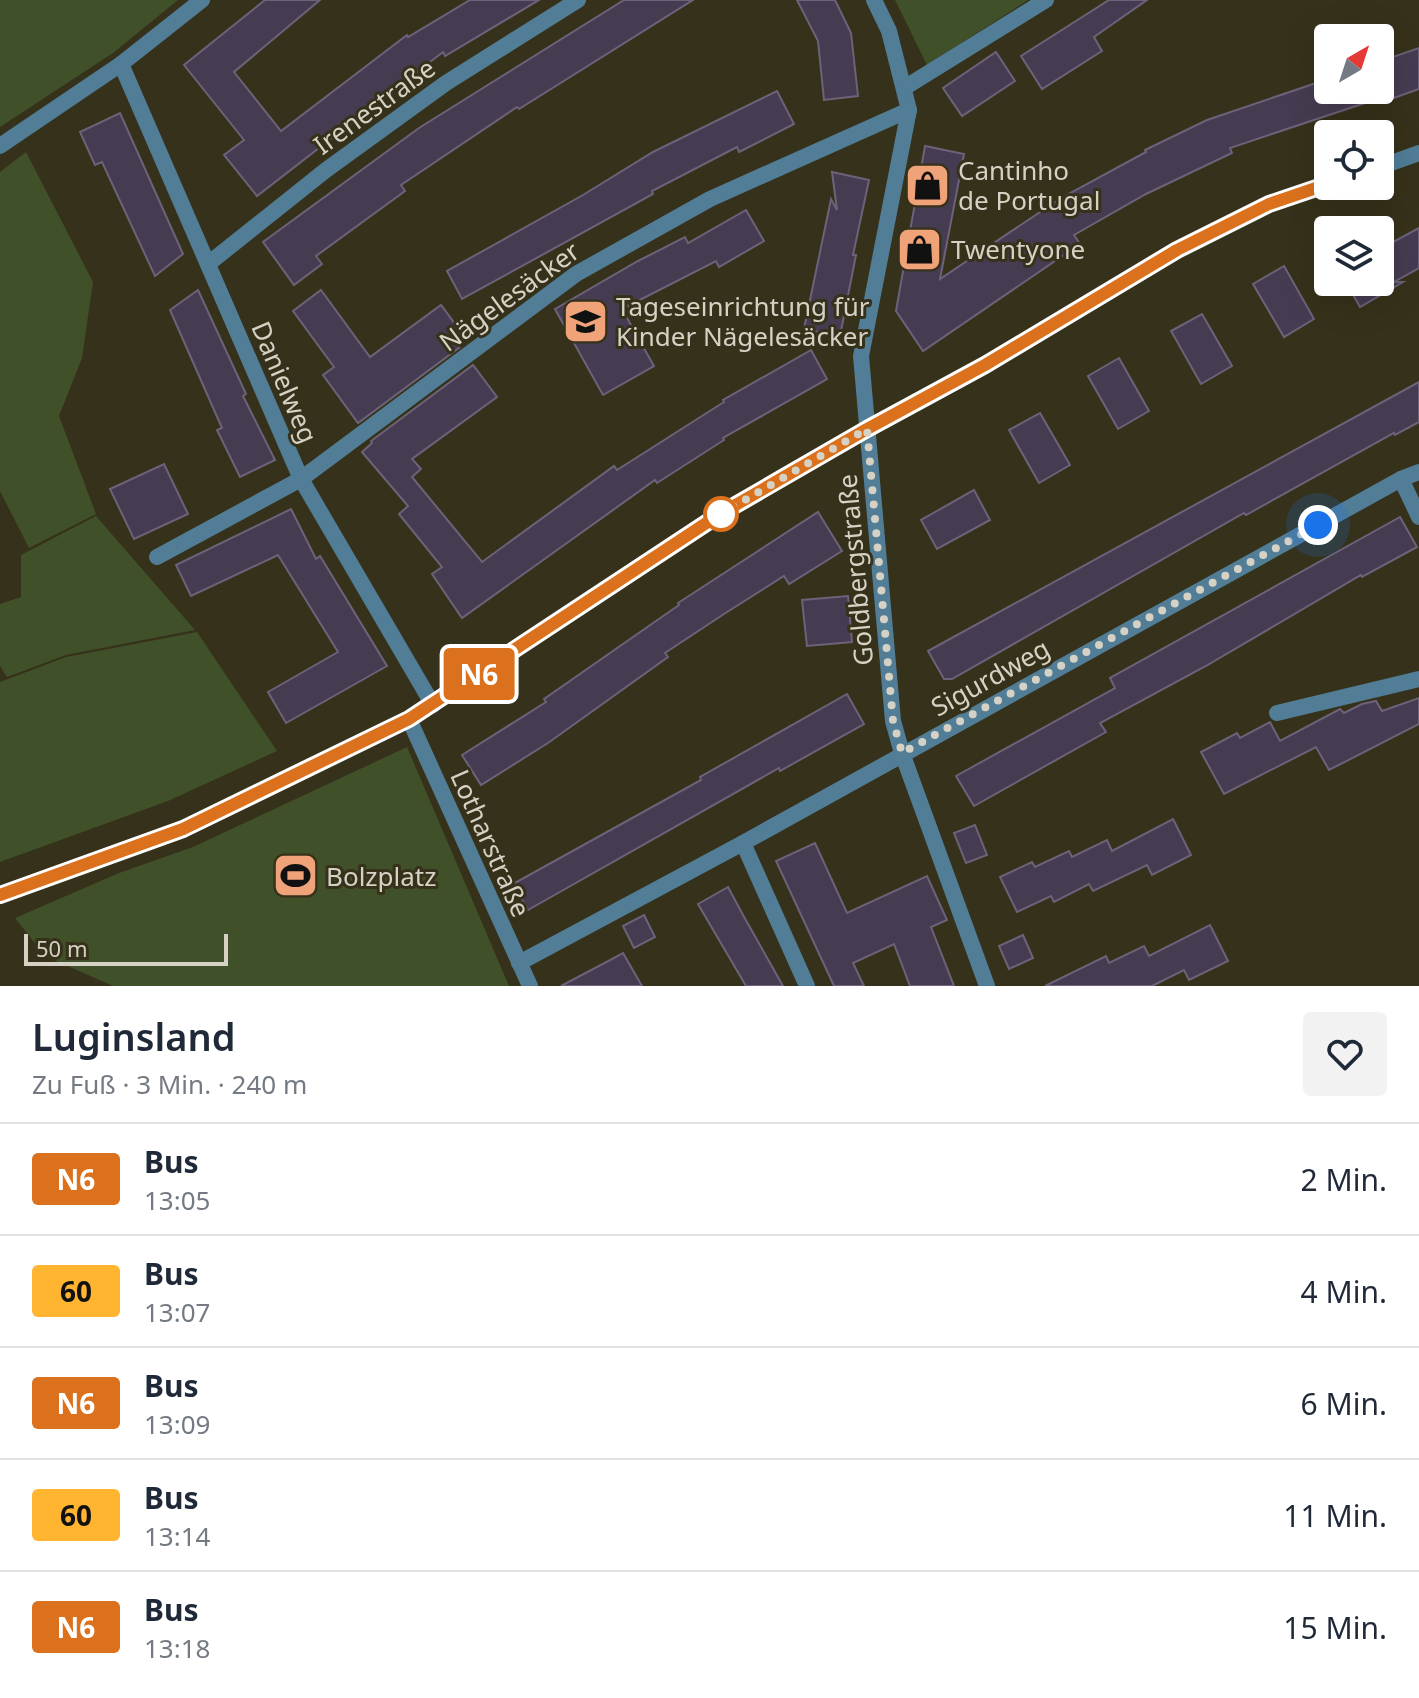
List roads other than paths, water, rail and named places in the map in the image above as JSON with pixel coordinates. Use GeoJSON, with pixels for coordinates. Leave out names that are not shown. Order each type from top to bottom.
{"type":"FeatureCollection","features":[{"type":"Feature","properties":{"kind":"street"},"geometry":{"type":"LineString","coordinates":[[0,146],[121,64],[202,0]]}},
{"type":"Feature","properties":{"kind":"street","name":"Irenestraße"},"geometry":{"type":"LineString","coordinates":[[208,264],[326,170],[446,83],[578,0]]}},
{"type":"Feature","properties":{"kind":"street","name":"Goldbergstraße"},"geometry":{"type":"LineString","coordinates":[[874,0],[889,31],[909,110],[861,356],[893,721],[987,986]]}},
{"type":"Feature","properties":{"kind":"street"},"geometry":{"type":"LineString","coordinates":[[904,88],[1046,0]]}},
{"type":"Feature","properties":{"kind":"street","name":"Danielweg"},"geometry":{"type":"LineString","coordinates":[[121,64],[301,479],[433,705]]}},
{"type":"Feature","properties":{"kind":"street","name":"Nägelesäcker"},"geometry":{"type":"LineString","coordinates":[[157,557],[301,479],[576,274],[710,199],[909,110]]}},
{"type":"Feature","properties":{"kind":"street"},"geometry":{"type":"LineString","coordinates":[[1394,162],[1419,153]]}},
{"type":"Feature","properties":{"kind":"street"},"geometry":{"type":"LineString","coordinates":[[0,895],[183,829],[409,719],[720,514],[985,365],[1177,250],[1269,204],[1314,189]]}},
{"type":"Feature","properties":{"kind":"street","name":"Sigurdweg"},"geometry":{"type":"LineString","coordinates":[[519,963],[743,843],[1401,479],[1419,472]]}},
{"type":"Feature","properties":{"kind":"street"},"geometry":{"type":"LineString","coordinates":[[1401,479],[1419,517]]}},
{"type":"Feature","properties":{"kind":"street"},"geometry":{"type":"LineString","coordinates":[[1277,713],[1419,679]]}},
{"type":"Feature","properties":{"kind":"street","name":"Lotharstraße"},"geometry":{"type":"LineString","coordinates":[[409,719],[530,986]]}},
{"type":"Feature","properties":{"kind":"street"},"geometry":{"type":"LineString","coordinates":[[743,843],[807,986]]}},
{"type":"Feature","properties":{"kind":"place","name":"Cantinho de Portugal"},"geometry":{"type":"Point","coordinates":[927,185]}},
{"type":"Feature","properties":{"kind":"place","name":"Twentyone"},"geometry":{"type":"Point","coordinates":[920,249]}},
{"type":"Feature","properties":{"kind":"place","name":"Tageseinrichtung für Kinder Nägelesäcker"},"geometry":{"type":"Point","coordinates":[585,321]}},
{"type":"Feature","properties":{"kind":"place","name":"Bolzplatz"},"geometry":{"type":"Point","coordinates":[295,876]}}]}
